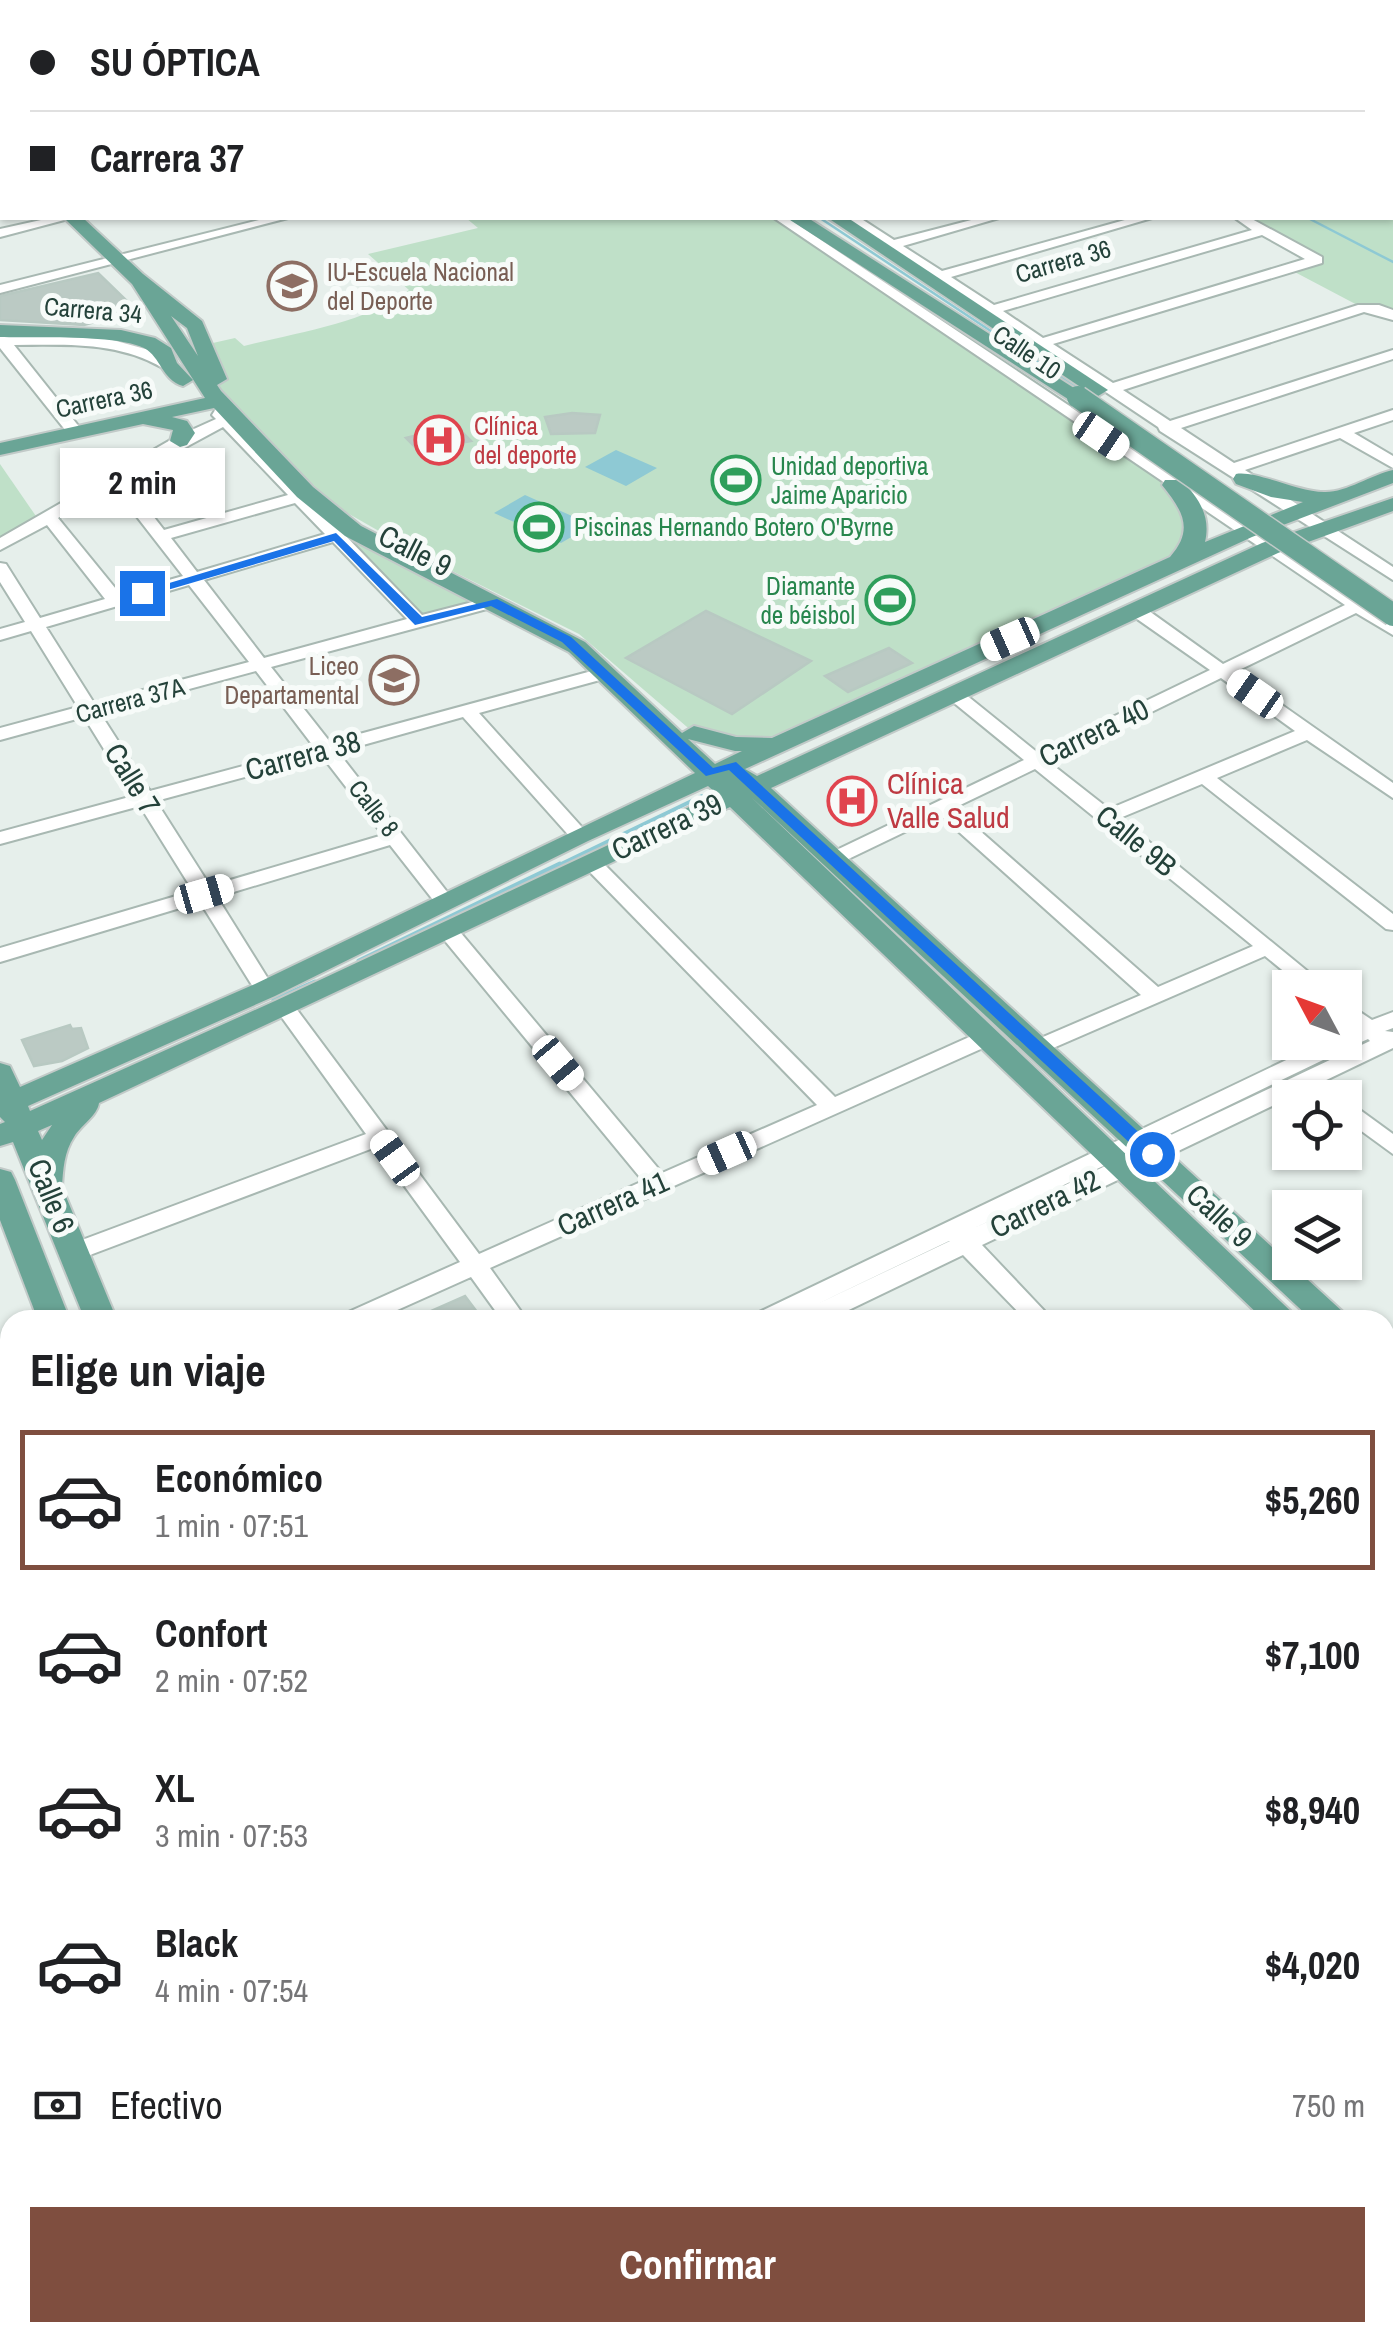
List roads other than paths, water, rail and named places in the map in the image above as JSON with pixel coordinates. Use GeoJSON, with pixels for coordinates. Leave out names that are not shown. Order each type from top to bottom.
{"type":"FeatureCollection","features":[{"type":"Feature","properties":{"kind":"main road","name":"Calle 9"},"geometry":{"type":"LineString","coordinates":[[71,220],[140,282],[220,406],[323,510],[352,531],[580,634],[694,733],[721,769]]}},
{"type":"Feature","properties":{"kind":"main road","name":"Calle 10"},"geometry":{"type":"LineString","coordinates":[[799,220],[879,278],[1026,367],[1097,390],[1393,591]]}},
{"type":"Feature","properties":{"kind":"main road","name":"Calle 10"},"geometry":{"type":"LineString","coordinates":[[841,220],[1056,357]]}},
{"type":"Feature","properties":{"kind":"main road","name":"Carrera 34"},"geometry":{"type":"LineString","coordinates":[[1,338],[137,338],[164,352],[168,365],[190,387],[220,406]]}},
{"type":"Feature","properties":{"kind":"main road"},"geometry":{"type":"LineString","coordinates":[[986,357],[1026,367]]}},
{"type":"Feature","properties":{"kind":"main road"},"geometry":{"type":"LineString","coordinates":[[1056,357],[1097,390]]}},
{"type":"Feature","properties":{"kind":"main road","name":"Calle 10"},"geometry":{"type":"LineString","coordinates":[[1097,390],[1393,615]]}},
{"type":"Feature","properties":{"kind":"main road","name":"Carrera 36"},"geometry":{"type":"LineString","coordinates":[[0,449],[220,406]]}},
{"type":"Feature","properties":{"kind":"main road"},"geometry":{"type":"LineString","coordinates":[[145,418],[180,424],[185,432],[180,441]]}},
{"type":"Feature","properties":{"kind":"main road","name":"Carrera 39"},"geometry":{"type":"LineString","coordinates":[[8,1118],[118,1086],[275,999],[308,968],[578,835],[1254,528],[1393,476]]}},
{"type":"Feature","properties":{"kind":"main road"},"geometry":{"type":"LineString","coordinates":[[1243,479],[1279,492],[1327,500]]}},
{"type":"Feature","properties":{"kind":"main road"},"geometry":{"type":"LineString","coordinates":[[1166,480],[1192,506],[1198,528],[1190,551],[1177,562]]}},
{"type":"Feature","properties":{"kind":"main road","name":"Carrera 39"},"geometry":{"type":"LineString","coordinates":[[8,1118],[275,999],[354,976],[1270,548],[1393,504]]}},
{"type":"Feature","properties":{"kind":"main road"},"geometry":{"type":"LineString","coordinates":[[1254,528],[1285,520],[1320,528]]}},
{"type":"Feature","properties":{"kind":"main road","name":"Calle 9"},"geometry":{"type":"LineString","coordinates":[[401,550],[567,640],[721,769],[984,1039],[1268,1261],[1321,1310]]}},
{"type":"Feature","properties":{"kind":"main road"},"geometry":{"type":"LineString","coordinates":[[1028,660],[1043,624]]}},
{"type":"Feature","properties":{"kind":"main road"},"geometry":{"type":"LineString","coordinates":[[694,733],[735,744],[780,743]]}},
{"type":"Feature","properties":{"kind":"main road","name":"Calle 9"},"geometry":{"type":"LineString","coordinates":[[743,791],[831,860],[1037,1048],[1274,1310]]}},
{"type":"Feature","properties":{"kind":"main road"},"geometry":{"type":"LineString","coordinates":[[308,968],[354,976]]}},
{"type":"Feature","properties":{"kind":"main road","name":"Calle 6"},"geometry":{"type":"LineString","coordinates":[[0,1073],[8,1118],[46,1188],[97,1310]]}},
{"type":"Feature","properties":{"kind":"main road"},"geometry":{"type":"LineString","coordinates":[[46,1188],[50,1154],[58,1137],[73,1117],[118,1086]]}},
{"type":"Feature","properties":{"kind":"main road","name":"Calle 6"},"geometry":{"type":"LineString","coordinates":[[0,1180],[50,1310]]}},
{"type":"Feature","properties":{"kind":"main road"},"geometry":{"type":"LineString","coordinates":[[1268,1261],[1279,1310]]}},
{"type":"Feature","properties":{"kind":"street"},"geometry":{"type":"LineString","coordinates":[[0,233],[60,220]]}},
{"type":"Feature","properties":{"kind":"street"},"geometry":{"type":"LineString","coordinates":[[0,289],[267,220]]}},
{"type":"Feature","properties":{"kind":"street","name":"Calle 10"},"geometry":{"type":"LineString","coordinates":[[783,220],[879,278],[986,357],[1166,480],[1254,528],[1270,548],[1393,630]]}},
{"type":"Feature","properties":{"kind":"street","name":"Calle 10"},"geometry":{"type":"LineString","coordinates":[[855,220],[992,310],[1097,390],[1166,428],[1393,575]]}},
{"type":"Feature","properties":{"kind":"street"},"geometry":{"type":"LineString","coordinates":[[893,244],[986,220]]}},
{"type":"Feature","properties":{"kind":"street"},"geometry":{"type":"LineString","coordinates":[[939,276],[1137,220]]}},
{"type":"Feature","properties":{"kind":"street"},"geometry":{"type":"LineString","coordinates":[[1056,357],[1317,260],[1245,220]]}},
{"type":"Feature","properties":{"kind":"street","name":"Carrera 36"},"geometry":{"type":"LineString","coordinates":[[992,310],[1265,230]]}},
{"type":"Feature","properties":{"kind":"street"},"geometry":{"type":"LineString","coordinates":[[1097,390],[1373,308],[1393,316]]}},
{"type":"Feature","properties":{"kind":"street"},"geometry":{"type":"LineString","coordinates":[[1,338],[76,433]]}},
{"type":"Feature","properties":{"kind":"street"},"geometry":{"type":"LineString","coordinates":[[1166,428],[1393,354]]}},
{"type":"Feature","properties":{"kind":"street"},"geometry":{"type":"LineString","coordinates":[[0,545],[180,441],[220,406]]}},
{"type":"Feature","properties":{"kind":"street","name":"Calle 9"},"geometry":{"type":"LineString","coordinates":[[220,406],[297,497],[419,622]]}},
{"type":"Feature","properties":{"kind":"street"},"geometry":{"type":"LineString","coordinates":[[1166,480],[1235,504],[1255,500],[1243,479],[1341,432],[1393,415]]}},
{"type":"Feature","properties":{"kind":"street"},"geometry":{"type":"LineString","coordinates":[[1341,432],[1393,463]]}},
{"type":"Feature","properties":{"kind":"street","name":"Calle 8"},"geometry":{"type":"LineString","coordinates":[[116,479],[444,902]]}},
{"type":"Feature","properties":{"kind":"street"},"geometry":{"type":"LineString","coordinates":[[162,536],[297,497]]}},
{"type":"Feature","properties":{"kind":"street"},"geometry":{"type":"LineString","coordinates":[[50,516],[116,601]]}},
{"type":"Feature","properties":{"kind":"street"},"geometry":{"type":"LineString","coordinates":[[0,635],[336,536]]}},
{"type":"Feature","properties":{"kind":"street"},"geometry":{"type":"LineString","coordinates":[[1312,574],[1305,562],[1315,552],[1338,549],[1366,558]]}},
{"type":"Feature","properties":{"kind":"street","name":"Calle 7"},"geometry":{"type":"LineString","coordinates":[[0,568],[204,894],[275,999],[507,1310]]}},
{"type":"Feature","properties":{"kind":"street","name":"Carrera 37A"},"geometry":{"type":"LineString","coordinates":[[0,734],[492,602]]}},
{"type":"Feature","properties":{"kind":"street","name":"Carrera 40"},"geometry":{"type":"LineString","coordinates":[[831,860],[1357,606]]}},
{"type":"Feature","properties":{"kind":"street"},"geometry":{"type":"LineString","coordinates":[[1136,610],[1390,786]]}},
{"type":"Feature","properties":{"kind":"street","name":"Carrera 38"},"geometry":{"type":"LineString","coordinates":[[0,838],[605,673]]}},
{"type":"Feature","properties":{"kind":"street","name":"Calle 9B"},"geometry":{"type":"LineString","coordinates":[[954,694],[1296,970]]}},
{"type":"Feature","properties":{"kind":"street"},"geometry":{"type":"LineString","coordinates":[[467,711],[578,835]]}},
{"type":"Feature","properties":{"kind":"street"},"geometry":{"type":"LineString","coordinates":[[1107,817],[1309,732]]}},
{"type":"Feature","properties":{"kind":"street"},"geometry":{"type":"LineString","coordinates":[[1204,776],[1393,924]]}},
{"type":"Feature","properties":{"kind":"street"},"geometry":{"type":"LineString","coordinates":[[942,807],[1155,996]]}},
{"type":"Feature","properties":{"kind":"street"},"geometry":{"type":"LineString","coordinates":[[0,954],[397,837]]}},
{"type":"Feature","properties":{"kind":"street"},"geometry":{"type":"LineString","coordinates":[[591,862],[832,1107]]}},
{"type":"Feature","properties":{"kind":"street"},"geometry":{"type":"LineString","coordinates":[[448,931],[658,1184]]}},
{"type":"Feature","properties":{"kind":"street"},"geometry":{"type":"LineString","coordinates":[[1037,1048],[1268,947]]}},
{"type":"Feature","properties":{"kind":"street","name":"Carrera 42"},"geometry":{"type":"LineString","coordinates":[[789,1310],[959,1236],[1383,1037],[1393,1018]]}},
{"type":"Feature","properties":{"kind":"street"},"geometry":{"type":"LineString","coordinates":[[1362,1022],[1383,1037]]}},
{"type":"Feature","properties":{"kind":"street","name":"Carrera 41"},"geometry":{"type":"LineString","coordinates":[[375,1310],[984,1039]]}},
{"type":"Feature","properties":{"kind":"street","name":"Carrera 42"},"geometry":{"type":"LineString","coordinates":[[1303,1072],[1319,1060]]}},
{"type":"Feature","properties":{"kind":"street"},"geometry":{"type":"LineString","coordinates":[[1303,1072],[1313,1080]]}},
{"type":"Feature","properties":{"kind":"street"},"geometry":{"type":"LineString","coordinates":[[1362,1120],[1393,1146]]}},
{"type":"Feature","properties":{"kind":"street"},"geometry":{"type":"LineString","coordinates":[[74,1252],[380,1137]]}},
{"type":"Feature","properties":{"kind":"street"},"geometry":{"type":"LineString","coordinates":[[959,1236],[1031,1310]]}},
{"type":"Feature","properties":{"kind":"street","name":"Carrera 42"},"geometry":{"type":"LineString","coordinates":[[824,1310],[959,1236]]}},
{"type":"Feature","properties":{"kind":"water"},"geometry":{"type":"Polygon","coordinates":[[[616,450],[657,468],[626,486],[585,467],[616,450]]]}},
{"type":"Feature","properties":{"kind":"water"},"geometry":{"type":"Polygon","coordinates":[[[525,495],[592,525],[561,543],[494,513],[525,495]]]}},
{"type":"Feature","properties":{"kind":"waterway"},"geometry":{"type":"LineString","coordinates":[[823,220],[1059,376]]}},
{"type":"Feature","properties":{"kind":"waterway"},"geometry":{"type":"LineString","coordinates":[[1312,220],[1393,262]]}},
{"type":"Feature","properties":{"kind":"waterway"},"geometry":{"type":"LineString","coordinates":[[1055,374],[1076,388]]}},
{"type":"Feature","properties":{"kind":"waterway"},"geometry":{"type":"LineString","coordinates":[[555,867],[702,796]]}},
{"type":"Feature","properties":{"kind":"waterway"},"geometry":{"type":"LineString","coordinates":[[359,961],[560,864]]}},
{"type":"Feature","properties":{"kind":"waterway"},"geometry":{"type":"LineString","coordinates":[[274,1000],[315,982]]}},
{"type":"Feature","properties":{"kind":"place","name":"IU-Escuela Nacional del Deporte"},"geometry":{"type":"Point","coordinates":[292,286]}},
{"type":"Feature","properties":{"kind":"place","name":"Clínica del deporte"},"geometry":{"type":"Point","coordinates":[439,440]}},
{"type":"Feature","properties":{"kind":"place","name":"Unidad deportiva Jaime Aparicio"},"geometry":{"type":"Point","coordinates":[736,480]}},
{"type":"Feature","properties":{"kind":"place","name":"Piscinas Hernando Botero O'Byrne"},"geometry":{"type":"Point","coordinates":[539,527]}},
{"type":"Feature","properties":{"kind":"place","name":"Diamante de béisbol"},"geometry":{"type":"Point","coordinates":[890,600]}},
{"type":"Feature","properties":{"kind":"place","name":"Liceo Departamental"},"geometry":{"type":"Point","coordinates":[394,680]}},
{"type":"Feature","properties":{"kind":"place","name":"Clínica Valle Salud"},"geometry":{"type":"Point","coordinates":[852,801]}}]}
